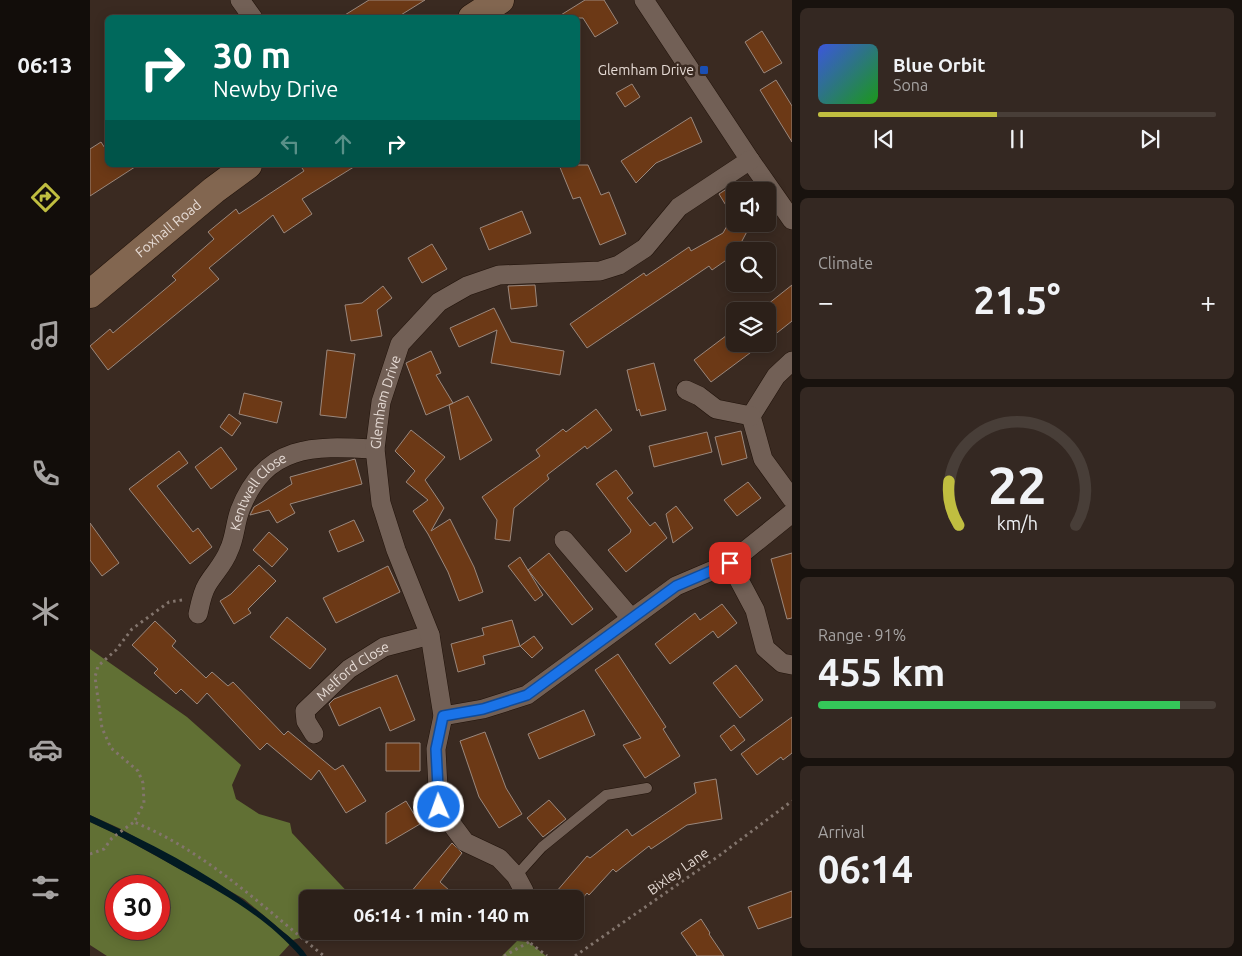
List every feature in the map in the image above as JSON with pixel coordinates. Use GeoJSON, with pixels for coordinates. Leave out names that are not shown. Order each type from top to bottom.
{"type":"FeatureCollection","features":[{"type":"Feature","properties":{"kind":"street"},"geometry":{"type":"LineString","coordinates":[[240,0],[251,15]]}},
{"type":"Feature","properties":{"kind":"street"},"geometry":{"type":"LineString","coordinates":[[477,15],[500,0]]}},
{"type":"Feature","properties":{"kind":"street"},"geometry":{"type":"LineString","coordinates":[[644,0],[792,220]]}},
{"type":"Feature","properties":{"kind":"street","name":"Glemham Drive"},"geometry":{"type":"LineString","coordinates":[[443,716],[430,635],[396,550],[381,503],[375,449],[381,402],[400,344],[439,302],[467,286],[499,275],[600,271],[620,265],[645,248],[679,208],[750,160]]}},
{"type":"Feature","properties":{"kind":"street","name":"Foxhall Road"},"geometry":{"type":"LineString","coordinates":[[90,294],[214,190],[245,167]]}},
{"type":"Feature","properties":{"kind":"street"},"geometry":{"type":"LineString","coordinates":[[792,361],[776,376],[751,416],[763,459],[792,499]]}},
{"type":"Feature","properties":{"kind":"street"},"geometry":{"type":"LineString","coordinates":[[686,390],[699,396],[716,409],[751,416]]}},
{"type":"Feature","properties":{"kind":"street","name":"Kentwell Close"},"geometry":{"type":"LineString","coordinates":[[200,606],[206,586],[219,570],[230,550],[240,510],[261,473],[278,459],[319,448],[375,449]]}},
{"type":"Feature","properties":{"kind":"street"},"geometry":{"type":"LineString","coordinates":[[520,883],[499,858],[465,842],[439,807],[436,749],[443,716],[483,709],[527,695],[676,586],[730,563],[792,513]]}},
{"type":"Feature","properties":{"kind":"street"},"geometry":{"type":"LineString","coordinates":[[564,540],[630,618]]}},
{"type":"Feature","properties":{"kind":"street"},"geometry":{"type":"LineString","coordinates":[[730,563],[755,610],[765,648],[782,663],[792,665]]}},
{"type":"Feature","properties":{"kind":"street","name":"Melford Close"},"geometry":{"type":"LineString","coordinates":[[314,734],[306,721],[305,711],[349,669],[384,647],[430,635]]}},
{"type":"Feature","properties":{"kind":"lane"},"geometry":{"type":"LineString","coordinates":[[520,883],[542,847],[606,795],[647,788]]}},
{"type":"Feature","properties":{"kind":"path"},"geometry":{"type":"LineString","coordinates":[[90,854],[104,849],[112,838],[127,829],[134,822],[144,803],[143,783],[138,771],[111,748],[102,728],[95,677],[98,666],[116,650],[132,629],[169,602],[200,606]]}},
{"type":"Feature","properties":{"kind":"path","name":"Bixley Lane"},"geometry":{"type":"LineString","coordinates":[[575,956],[720,855],[792,801]]}},
{"type":"Feature","properties":{"kind":"path"},"geometry":{"type":"LineString","coordinates":[[134,822],[153,830],[236,882],[324,956]]}},
{"type":"Feature","properties":{"kind":"path"},"geometry":{"type":"LineString","coordinates":[[504,956],[529,942],[547,956]]}},
{"type":"Feature","properties":{"kind":"green space"},"geometry":{"type":"Polygon","coordinates":[[[90,649],[187,717],[241,765],[232,785],[236,799],[259,814],[290,823],[292,833],[346,890],[299,890],[299,938],[293,940],[244,899],[121,829],[90,815],[90,649]]]}},
{"type":"Feature","properties":{"kind":"green space"},"geometry":{"type":"Polygon","coordinates":[[[90,822],[118,835],[234,899],[261,918],[290,944],[279,956],[107,956],[90,945],[90,822]]]}},
{"type":"Feature","properties":{"kind":"green space"},"geometry":{"type":"Polygon","coordinates":[[[517,941],[529,942],[546,956],[502,956],[517,941]]]}},
{"type":"Feature","properties":{"kind":"water"},"geometry":{"type":"Polygon","coordinates":[[[90,815],[138,838],[209,877],[253,907],[287,935],[307,956],[300,956],[273,929],[244,907],[146,850],[90,822],[90,815]]]}},
{"type":"Feature","properties":{"kind":"building"},"geometry":{"type":"Polygon","coordinates":[[[369,0],[425,0],[401,15],[345,15],[369,0]]]}},
{"type":"Feature","properties":{"kind":"building"},"geometry":{"type":"Polygon","coordinates":[[[585,0],[604,0],[618,23],[595,37],[583,18],[580,18],[580,15],[561,15],[585,0]]]}},
{"type":"Feature","properties":{"kind":"building"},"geometry":{"type":"Polygon","coordinates":[[[762,31],[782,63],[764,73],[745,42],[762,31]]]}},
{"type":"Feature","properties":{"kind":"building"},"geometry":{"type":"Polygon","coordinates":[[[776,80],[792,106],[792,142],[760,90],[776,80]]]}},
{"type":"Feature","properties":{"kind":"building"},"geometry":{"type":"Polygon","coordinates":[[[632,84],[640,97],[625,107],[616,93],[632,84]]]}},
{"type":"Feature","properties":{"kind":"building"},"geometry":{"type":"Polygon","coordinates":[[[691,117],[702,142],[656,163],[636,183],[621,161],[691,117]]]}},
{"type":"Feature","properties":{"kind":"building"},"geometry":{"type":"Polygon","coordinates":[[[101,142],[105,148],[105,167],[135,167],[90,196],[90,149],[101,142]]]}},
{"type":"Feature","properties":{"kind":"building"},"geometry":{"type":"Polygon","coordinates":[[[588,165],[601,195],[609,192],[626,234],[600,245],[580,197],[573,199],[560,167],[588,165]]]}},
{"type":"Feature","properties":{"kind":"building"},"geometry":{"type":"Polygon","coordinates":[[[301,167],[354,167],[302,199],[312,214],[284,233],[273,215],[209,268],[219,279],[108,370],[90,346],[110,329],[113,333],[176,280],[172,276],[214,239],[208,232],[236,209],[239,214],[304,171],[301,167]]]}},
{"type":"Feature","properties":{"kind":"building"},"geometry":{"type":"Polygon","coordinates":[[[726,189],[726,205],[719,194],[726,189]]]}},
{"type":"Feature","properties":{"kind":"building"},"geometry":{"type":"Polygon","coordinates":[[[522,211],[531,233],[489,250],[480,228],[522,211]]]}},
{"type":"Feature","properties":{"kind":"building"},"geometry":{"type":"Polygon","coordinates":[[[726,228],[726,232],[747,232],[741,242],[726,242],[726,260],[712,270],[709,266],[587,348],[570,324],[644,273],[646,276],[689,247],[691,251],[723,233],[726,228]]]}},
{"type":"Feature","properties":{"kind":"building"},"geometry":{"type":"Polygon","coordinates":[[[432,244],[447,269],[422,283],[408,258],[432,244]]]}},
{"type":"Feature","properties":{"kind":"building"},"geometry":{"type":"Polygon","coordinates":[[[535,285],[537,306],[511,309],[508,286],[535,285]]]}},
{"type":"Feature","properties":{"kind":"building"},"geometry":{"type":"Polygon","coordinates":[[[792,285],[792,321],[776,334],[776,302],[771,302],[792,285]]]}},
{"type":"Feature","properties":{"kind":"building"},"geometry":{"type":"Polygon","coordinates":[[[383,286],[392,298],[377,310],[382,336],[351,341],[345,305],[362,303],[383,286]]]}},
{"type":"Feature","properties":{"kind":"building"},"geometry":{"type":"Polygon","coordinates":[[[494,308],[511,342],[564,351],[560,375],[491,363],[497,330],[459,347],[450,328],[494,308]]]}},
{"type":"Feature","properties":{"kind":"building"},"geometry":{"type":"Polygon","coordinates":[[[726,336],[726,352],[751,352],[711,382],[694,360],[726,336]]]}},
{"type":"Feature","properties":{"kind":"building"},"geometry":{"type":"Polygon","coordinates":[[[327,350],[355,354],[346,418],[320,415],[327,350]]]}},
{"type":"Feature","properties":{"kind":"building"},"geometry":{"type":"Polygon","coordinates":[[[431,351],[441,373],[436,375],[453,403],[426,415],[406,363],[431,351]]]}},
{"type":"Feature","properties":{"kind":"building"},"geometry":{"type":"Polygon","coordinates":[[[654,363],[666,410],[641,416],[639,409],[637,411],[627,370],[654,363]]]}},
{"type":"Feature","properties":{"kind":"building"},"geometry":{"type":"Polygon","coordinates":[[[244,393],[282,402],[277,423],[239,414],[244,393]]]}},
{"type":"Feature","properties":{"kind":"building"},"geometry":{"type":"Polygon","coordinates":[[[468,396],[492,440],[460,460],[449,405],[468,396]]]}},
{"type":"Feature","properties":{"kind":"building"},"geometry":{"type":"Polygon","coordinates":[[[596,409],[612,430],[587,449],[585,446],[547,475],[549,479],[514,508],[510,541],[495,539],[497,520],[482,497],[540,456],[536,450],[563,429],[566,432],[596,409]]]}},
{"type":"Feature","properties":{"kind":"building"},"geometry":{"type":"Polygon","coordinates":[[[229,414],[241,423],[232,436],[220,427],[229,414]]]}},
{"type":"Feature","properties":{"kind":"building"},"geometry":{"type":"Polygon","coordinates":[[[411,430],[445,457],[425,480],[444,508],[431,531],[450,519],[474,567],[483,592],[459,601],[448,572],[428,534],[413,511],[428,500],[406,482],[415,471],[395,451],[411,430]]]}},
{"type":"Feature","properties":{"kind":"building"},"geometry":{"type":"Polygon","coordinates":[[[741,431],[747,458],[722,465],[715,437],[741,431]]]}},
{"type":"Feature","properties":{"kind":"building"},"geometry":{"type":"Polygon","coordinates":[[[707,432],[712,452],[654,467],[649,446],[707,432]]]}},
{"type":"Feature","properties":{"kind":"building"},"geometry":{"type":"Polygon","coordinates":[[[221,447],[237,469],[211,489],[195,467],[221,447]]]}},
{"type":"Feature","properties":{"kind":"building"},"geometry":{"type":"Polygon","coordinates":[[[179,451],[188,463],[157,486],[193,532],[198,528],[212,547],[190,564],[129,489],[179,451]]]}},
{"type":"Feature","properties":{"kind":"building"},"geometry":{"type":"Polygon","coordinates":[[[355,459],[362,484],[290,504],[295,513],[277,523],[269,510],[250,515],[254,507],[292,484],[290,477],[355,459]]]}},
{"type":"Feature","properties":{"kind":"building"},"geometry":{"type":"Polygon","coordinates":[[[616,470],[633,493],[627,498],[650,526],[655,522],[667,538],[626,572],[608,550],[630,533],[631,530],[596,484],[616,470]]]}},
{"type":"Feature","properties":{"kind":"building"},"geometry":{"type":"Polygon","coordinates":[[[748,482],[761,498],[737,516],[724,500],[748,482]]]}},
{"type":"Feature","properties":{"kind":"building"},"geometry":{"type":"Polygon","coordinates":[[[676,506],[693,528],[673,543],[666,514],[676,506]]]}},
{"type":"Feature","properties":{"kind":"building"},"geometry":{"type":"Polygon","coordinates":[[[354,520],[364,541],[338,552],[329,531],[354,520]]]}},
{"type":"Feature","properties":{"kind":"building"},"geometry":{"type":"Polygon","coordinates":[[[90,523],[119,563],[102,576],[90,560],[90,523]]]}},
{"type":"Feature","properties":{"kind":"building"},"geometry":{"type":"Polygon","coordinates":[[[269,532],[288,549],[272,567],[253,550],[269,532]]]}},
{"type":"Feature","properties":{"kind":"building"},"geometry":{"type":"Polygon","coordinates":[[[549,553],[593,609],[572,625],[528,570],[549,553]]]}},
{"type":"Feature","properties":{"kind":"building"},"geometry":{"type":"Polygon","coordinates":[[[792,553],[792,618],[787,619],[771,559],[792,553]]]}},
{"type":"Feature","properties":{"kind":"building"},"geometry":{"type":"Polygon","coordinates":[[[520,557],[543,595],[535,601],[508,566],[520,557]]]}},
{"type":"Feature","properties":{"kind":"building"},"geometry":{"type":"Polygon","coordinates":[[[259,565],[276,581],[248,609],[251,613],[234,624],[220,601],[231,594],[259,565]]]}},
{"type":"Feature","properties":{"kind":"building"},"geometry":{"type":"Polygon","coordinates":[[[388,566],[400,592],[336,623],[323,598],[388,566]]]}},
{"type":"Feature","properties":{"kind":"building"},"geometry":{"type":"Polygon","coordinates":[[[722,604],[737,623],[718,638],[713,631],[670,664],[655,644],[695,613],[700,620],[722,604]]]}},
{"type":"Feature","properties":{"kind":"building"},"geometry":{"type":"Polygon","coordinates":[[[287,617],[326,649],[310,669],[270,637],[287,617]]]}},
{"type":"Feature","properties":{"kind":"building"},"geometry":{"type":"Polygon","coordinates":[[[512,620],[520,646],[483,656],[485,664],[458,672],[451,644],[484,635],[482,628],[512,620]]]}},
{"type":"Feature","properties":{"kind":"building"},"geometry":{"type":"Polygon","coordinates":[[[155,621],[176,641],[172,646],[206,678],[212,672],[228,686],[233,682],[284,735],[288,731],[335,770],[343,765],[366,801],[346,813],[319,770],[311,780],[267,743],[260,750],[207,693],[197,704],[181,689],[176,694],[154,673],[158,669],[132,645],[155,621]]]}},
{"type":"Feature","properties":{"kind":"building"},"geometry":{"type":"Polygon","coordinates":[[[534,636],[543,648],[532,658],[520,646],[534,636]]]}},
{"type":"Feature","properties":{"kind":"building"},"geometry":{"type":"Polygon","coordinates":[[[618,654],[666,727],[663,729],[680,756],[645,778],[623,745],[641,738],[595,670],[618,654]]]}},
{"type":"Feature","properties":{"kind":"building"},"geometry":{"type":"Polygon","coordinates":[[[736,665],[763,700],[740,718],[713,683],[736,665]]]}},
{"type":"Feature","properties":{"kind":"building"},"geometry":{"type":"Polygon","coordinates":[[[397,675],[415,720],[390,731],[380,707],[339,726],[329,704],[334,699],[397,675]]]}},
{"type":"Feature","properties":{"kind":"building"},"geometry":{"type":"Polygon","coordinates":[[[584,710],[595,735],[539,759],[528,734],[584,710]]]}},
{"type":"Feature","properties":{"kind":"building"},"geometry":{"type":"Polygon","coordinates":[[[792,717],[792,753],[783,760],[781,757],[757,775],[741,754],[792,717]]]}},
{"type":"Feature","properties":{"kind":"building"},"geometry":{"type":"Polygon","coordinates":[[[734,725],[745,740],[731,751],[720,736],[734,725]]]}},
{"type":"Feature","properties":{"kind":"building"},"geometry":{"type":"Polygon","coordinates":[[[485,732],[506,788],[522,814],[499,828],[479,797],[460,741],[485,732]]]}},
{"type":"Feature","properties":{"kind":"building"},"geometry":{"type":"Polygon","coordinates":[[[386,743],[420,743],[420,771],[386,771],[386,743]]]}},
{"type":"Feature","properties":{"kind":"building"},"geometry":{"type":"Polygon","coordinates":[[[716,779],[722,819],[687,825],[651,849],[649,846],[616,872],[613,869],[589,895],[587,893],[584,897],[584,890],[558,890],[587,856],[590,858],[627,829],[632,836],[696,793],[694,783],[716,779]]]}},
{"type":"Feature","properties":{"kind":"building"},"geometry":{"type":"Polygon","coordinates":[[[549,800],[566,819],[543,837],[527,818],[549,800]]]}},
{"type":"Feature","properties":{"kind":"building"},"geometry":{"type":"Polygon","coordinates":[[[406,801],[420,824],[386,844],[386,813],[406,801]]]}},
{"type":"Feature","properties":{"kind":"building"},"geometry":{"type":"Polygon","coordinates":[[[452,843],[462,853],[440,882],[449,890],[413,890],[452,843]]]}},
{"type":"Feature","properties":{"kind":"building"},"geometry":{"type":"Polygon","coordinates":[[[792,891],[792,917],[758,929],[748,907],[792,891]]]}},
{"type":"Feature","properties":{"kind":"building"},"geometry":{"type":"Polygon","coordinates":[[[701,919],[724,956],[697,956],[681,933],[701,919]]]}},
{"type":"Feature","properties":{"kind":"place","name":"Glemham Drive"},"geometry":{"type":"Point","coordinates":[704,70]}},
{"type":"Feature","properties":{"kind":"route"},"geometry":{"type":"LineString","coordinates":[[439,807],[436,749],[443,716],[483,709],[527,695],[676,586],[730,563]]}}]}
